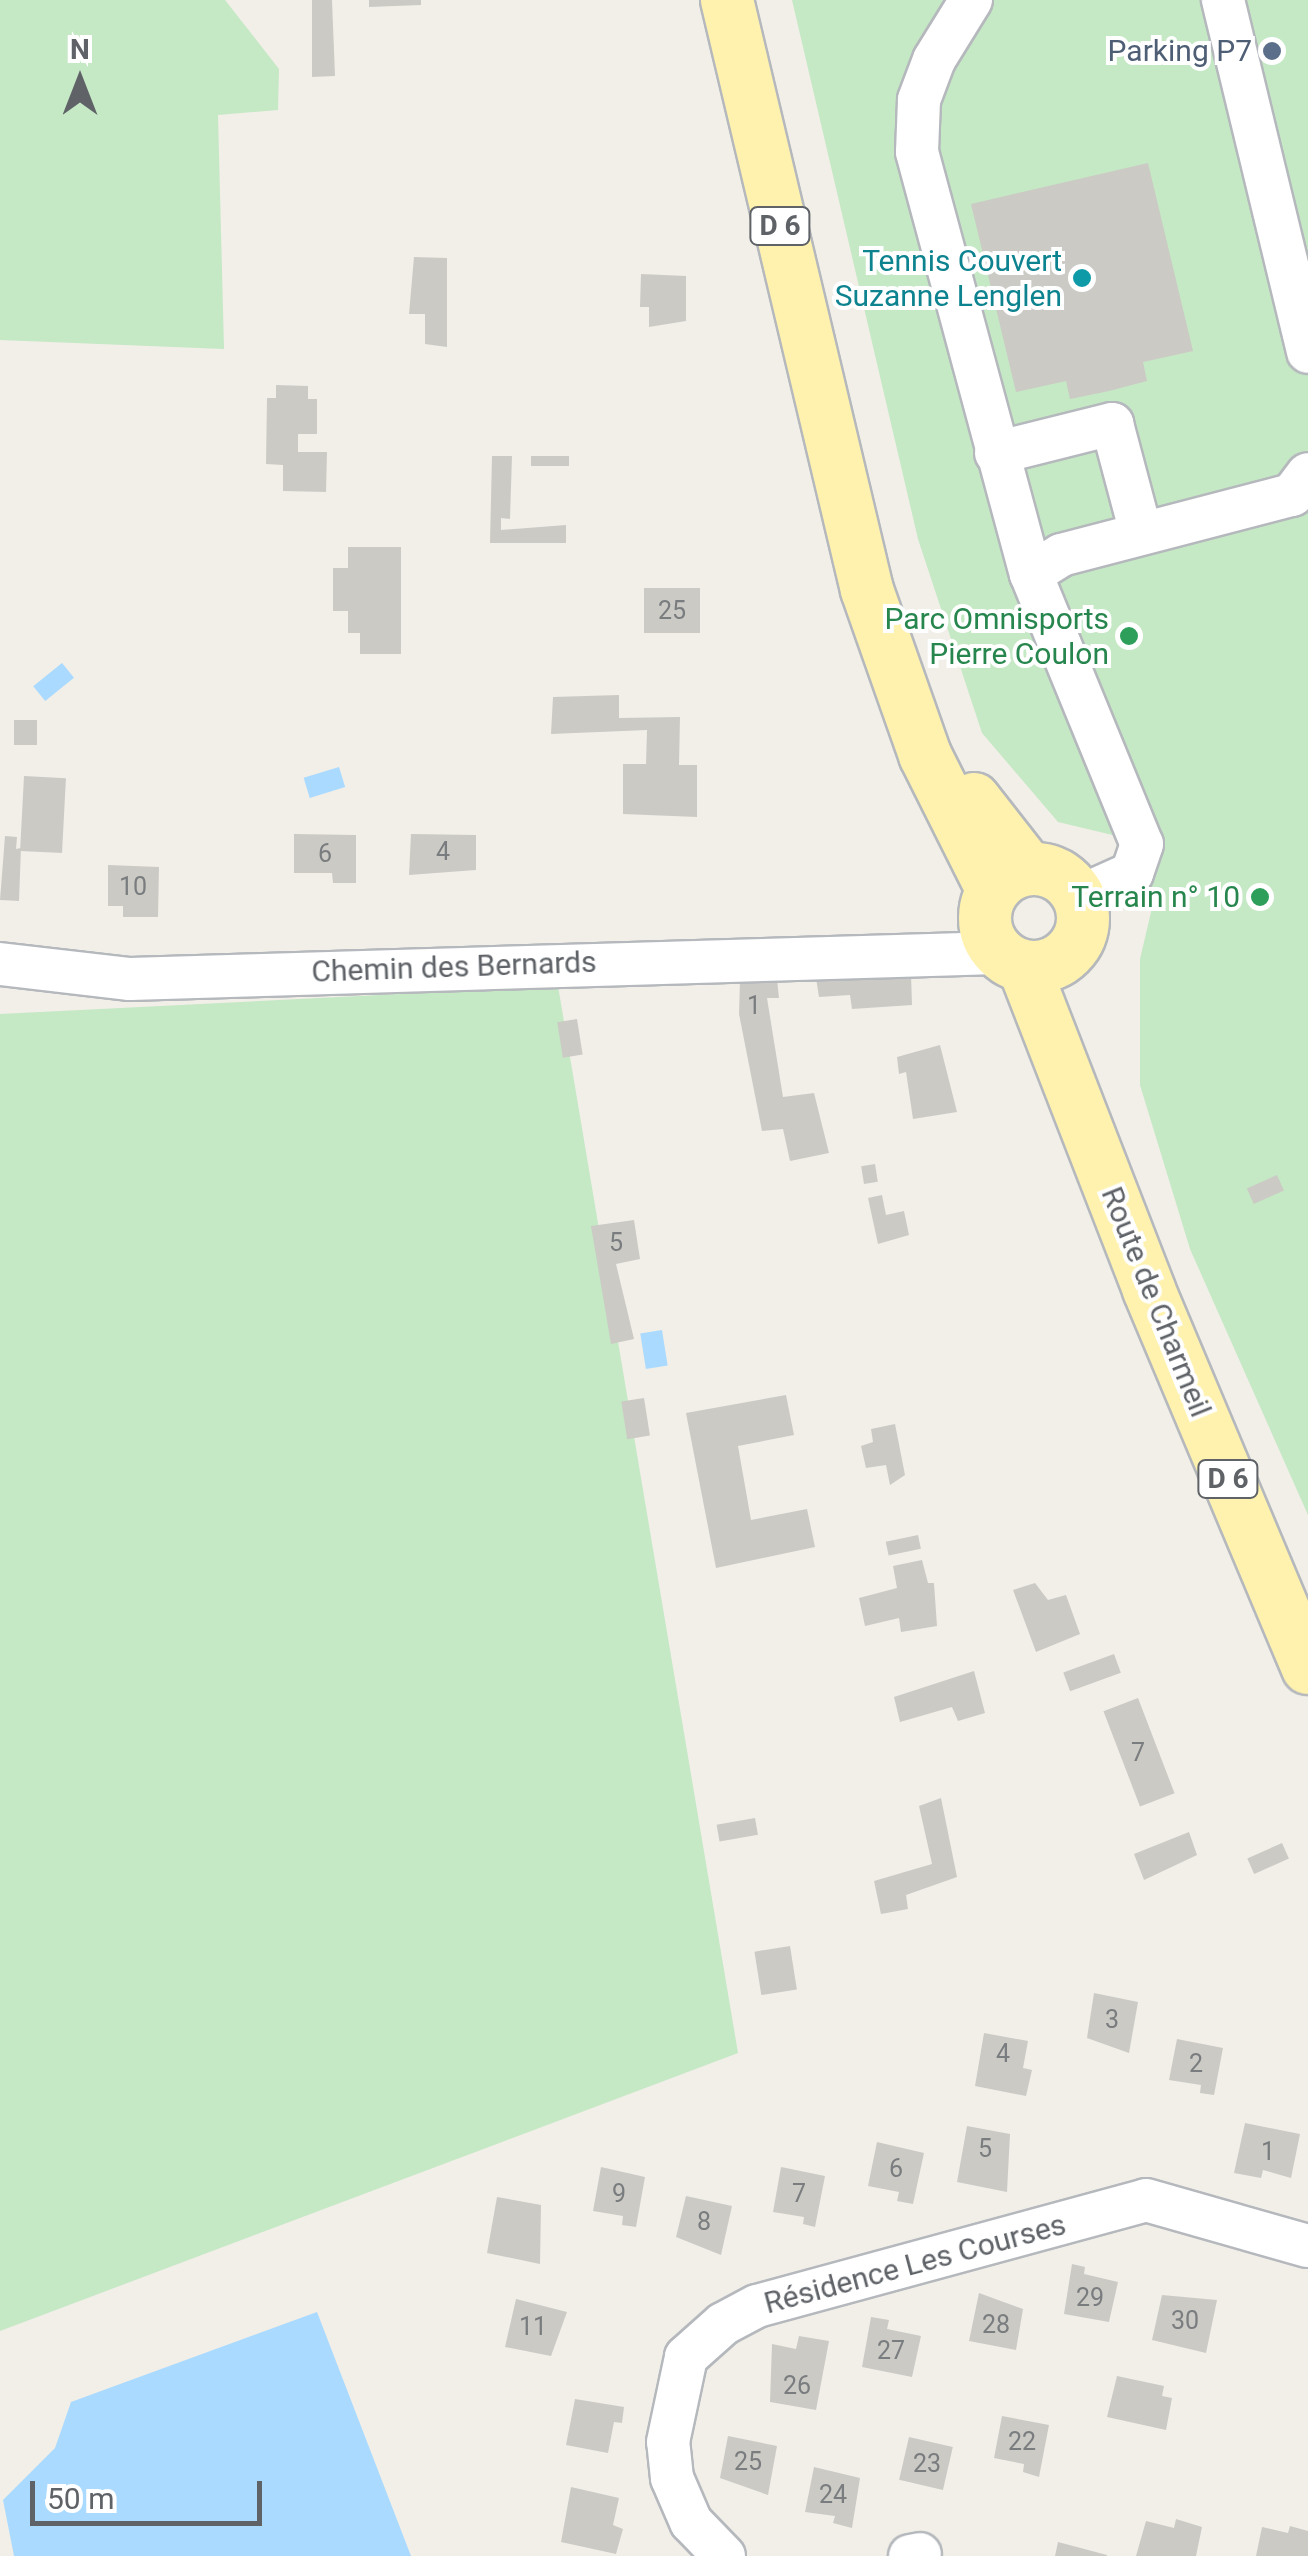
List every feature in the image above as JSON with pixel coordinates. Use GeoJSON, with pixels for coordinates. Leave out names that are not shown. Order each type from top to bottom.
{"type":"FeatureCollection","features":[{"type":"Feature","properties":{"kind":"main road","name":"Route de Charmeil"},"geometry":{"type":"LineString","coordinates":[[727,0],[832,452],[944,743],[969,792],[1005,920],[1148,1290],[1308,1668]]}},
{"type":"Feature","properties":{"kind":"main road"},"geometry":{"type":"LineString","coordinates":[[1072,950],[1049,966],[1005,920],[1050,870],[1079,897]]}},
{"type":"Feature","properties":{"kind":"main road","name":"Route de Charmeil"},"geometry":{"type":"LineString","coordinates":[[1078,1102],[1072,950],[1084,918],[1079,897]]}},
{"type":"Feature","properties":{"kind":"street"},"geometry":{"type":"LineString","coordinates":[[971,0],[934,60],[919,100],[917,152],[1031,574],[1142,844],[1132,873],[1079,897]]}},
{"type":"Feature","properties":{"kind":"street"},"geometry":{"type":"LineString","coordinates":[[1223,0],[1308,352]]}},
{"type":"Feature","properties":{"kind":"street"},"geometry":{"type":"LineString","coordinates":[[996,453],[1112,424],[1141,533]]}},
{"type":"Feature","properties":{"kind":"street"},"geometry":{"type":"LineString","coordinates":[[1031,574],[1060,555],[1292,496],[1308,474]]}},
{"type":"Feature","properties":{"kind":"street","name":"Chemin des Bernards"},"geometry":{"type":"LineString","coordinates":[[0,964],[130,978],[910,957],[1005,920]]}},
{"type":"Feature","properties":{"kind":"street","name":"Résidence Les Courses"},"geometry":{"type":"LineString","coordinates":[[724,2556],[691,2522],[672,2478],[668,2442],[686,2357],[723,2324],[758,2306],[1146,2200],[1308,2246]]}},
{"type":"Feature","properties":{"kind":"green space"},"geometry":{"type":"Polygon","coordinates":[[[0,0],[225,0],[279,69],[278,110],[218,115],[224,349],[0,340],[0,0]]]}},
{"type":"Feature","properties":{"kind":"green space","name":"Parc Omnisports Pierre Coulon"},"geometry":{"type":"Polygon","coordinates":[[[792,0],[1308,0],[1308,1515],[1190,1249],[1140,1085],[1140,959],[1152,908],[1125,838],[1058,822],[982,733],[918,539],[792,0]]]}},
{"type":"Feature","properties":{"kind":"green space"},"geometry":{"type":"Polygon","coordinates":[[[558,986],[738,2053],[0,2331],[0,1014],[558,986]]]}},
{"type":"Feature","properties":{"kind":"water"},"geometry":{"type":"Polygon","coordinates":[[[62,663],[74,678],[45,701],[33,686],[62,663]]]}},
{"type":"Feature","properties":{"kind":"water"},"geometry":{"type":"Polygon","coordinates":[[[339,767],[345,787],[310,798],[304,778],[339,767]]]}},
{"type":"Feature","properties":{"kind":"water"},"geometry":{"type":"Polygon","coordinates":[[[662,1330],[668,1366],[646,1369],[640,1333],[662,1330]]]}},
{"type":"Feature","properties":{"kind":"water"},"geometry":{"type":"Polygon","coordinates":[[[317,2312],[411,2556],[14,2556],[3,2500],[55,2448],[71,2402],[317,2312]]]}},
{"type":"Feature","properties":{"kind":"building"},"geometry":{"type":"Polygon","coordinates":[[[312,0],[332,0],[335,76],[312,77],[312,0]]]}},
{"type":"Feature","properties":{"kind":"building"},"geometry":{"type":"Polygon","coordinates":[[[369,0],[421,0],[421,5],[369,7],[369,0]]]}},
{"type":"Feature","properties":{"kind":"building","name":"Tennis Couvert Suzanne Lenglen"},"geometry":{"type":"Polygon","coordinates":[[[1148,163],[1193,351],[1143,362],[1147,381],[1109,391],[1070,399],[1066,381],[1016,392],[971,204],[1148,163]]]}},
{"type":"Feature","properties":{"kind":"building"},"geometry":{"type":"Polygon","coordinates":[[[414,257],[447,258],[447,347],[425,344],[425,314],[409,314],[414,257]]]}},
{"type":"Feature","properties":{"kind":"building"},"geometry":{"type":"Polygon","coordinates":[[[641,274],[686,276],[686,321],[649,327],[649,307],[640,307],[641,274]]]}},
{"type":"Feature","properties":{"kind":"building"},"geometry":{"type":"Polygon","coordinates":[[[276,385],[308,386],[308,399],[317,399],[317,434],[298,434],[298,452],[327,452],[326,492],[283,491],[283,465],[266,464],[267,398],[276,398],[276,385]]]}},
{"type":"Feature","properties":{"kind":"building"},"geometry":{"type":"Polygon","coordinates":[[[492,456],[512,456],[510,519],[501,518],[501,530],[566,525],[566,543],[490,543],[492,456]]]}},
{"type":"Feature","properties":{"kind":"building"},"geometry":{"type":"Polygon","coordinates":[[[531,456],[569,456],[569,466],[531,466],[531,456]]]}},
{"type":"Feature","properties":{"kind":"building"},"geometry":{"type":"Polygon","coordinates":[[[348,547],[401,547],[401,654],[360,654],[360,633],[348,633],[348,611],[333,611],[333,568],[348,568],[348,547]]]}},
{"type":"Feature","properties":{"kind":"building"},"geometry":{"type":"Polygon","coordinates":[[[644,588],[700,588],[700,633],[644,633],[644,588]]]}},
{"type":"Feature","properties":{"kind":"building"},"geometry":{"type":"Polygon","coordinates":[[[619,695],[619,718],[680,717],[679,765],[697,765],[697,817],[623,814],[623,764],[646,764],[647,730],[551,734],[553,697],[619,695]]]}},
{"type":"Feature","properties":{"kind":"building"},"geometry":{"type":"Polygon","coordinates":[[[14,720],[37,720],[37,745],[14,745],[14,720]]]}},
{"type":"Feature","properties":{"kind":"building"},"geometry":{"type":"Polygon","coordinates":[[[24,776],[66,778],[62,853],[20,851],[24,776]]]}},
{"type":"Feature","properties":{"kind":"building"},"geometry":{"type":"Polygon","coordinates":[[[294,834],[356,835],[356,883],[333,883],[332,873],[294,873],[294,834]]]}},
{"type":"Feature","properties":{"kind":"building"},"geometry":{"type":"Polygon","coordinates":[[[411,834],[476,835],[476,870],[409,875],[411,834]]]}},
{"type":"Feature","properties":{"kind":"building"},"geometry":{"type":"Polygon","coordinates":[[[5,836],[17,837],[16,849],[21,848],[19,901],[0,900],[5,836]]]}},
{"type":"Feature","properties":{"kind":"building"},"geometry":{"type":"Polygon","coordinates":[[[108,865],[159,867],[158,917],[123,917],[123,906],[108,906],[108,865]]]}},
{"type":"Feature","properties":{"kind":"building"},"geometry":{"type":"Polygon","coordinates":[[[911,974],[912,1005],[852,1009],[850,995],[819,997],[816,978],[911,974]]]}},
{"type":"Feature","properties":{"kind":"building"},"geometry":{"type":"Polygon","coordinates":[[[777,979],[779,998],[767,998],[783,1097],[814,1093],[829,1153],[790,1161],[783,1129],[762,1131],[739,1014],[740,980],[777,979]]]}},
{"type":"Feature","properties":{"kind":"building"},"geometry":{"type":"Polygon","coordinates":[[[577,1019],[583,1055],[563,1058],[557,1022],[577,1019]]]}},
{"type":"Feature","properties":{"kind":"building"},"geometry":{"type":"Polygon","coordinates":[[[940,1045],[957,1112],[913,1119],[906,1072],[899,1074],[897,1057],[940,1045]]]}},
{"type":"Feature","properties":{"kind":"building"},"geometry":{"type":"Polygon","coordinates":[[[875,1164],[878,1182],[864,1184],[861,1166],[875,1164]]]}},
{"type":"Feature","properties":{"kind":"building"},"geometry":{"type":"Polygon","coordinates":[[[1277,1175],[1284,1191],[1254,1204],[1247,1188],[1277,1175]]]}},
{"type":"Feature","properties":{"kind":"building"},"geometry":{"type":"Polygon","coordinates":[[[882,1195],[886,1215],[904,1211],[909,1235],[878,1244],[868,1198],[882,1195]]]}},
{"type":"Feature","properties":{"kind":"building"},"geometry":{"type":"Polygon","coordinates":[[[634,1220],[640,1259],[616,1264],[634,1339],[611,1344],[591,1226],[634,1220]]]}},
{"type":"Feature","properties":{"kind":"building"},"geometry":{"type":"Polygon","coordinates":[[[786,1395],[794,1435],[738,1446],[751,1520],[807,1509],[815,1547],[716,1568],[686,1413],[786,1395]]]}},
{"type":"Feature","properties":{"kind":"building"},"geometry":{"type":"Polygon","coordinates":[[[644,1398],[650,1436],[627,1439],[621,1402],[644,1398]]]}},
{"type":"Feature","properties":{"kind":"building"},"geometry":{"type":"Polygon","coordinates":[[[895,1424],[905,1475],[890,1485],[886,1465],[866,1468],[861,1446],[873,1442],[871,1429],[895,1424]]]}},
{"type":"Feature","properties":{"kind":"building"},"geometry":{"type":"Polygon","coordinates":[[[918,1535],[921,1549],[889,1556],[886,1542],[918,1535]]]}},
{"type":"Feature","properties":{"kind":"building"},"geometry":{"type":"Polygon","coordinates":[[[922,1560],[928,1583],[934,1583],[937,1626],[901,1632],[899,1618],[865,1626],[859,1598],[897,1588],[893,1566],[922,1560]]]}},
{"type":"Feature","properties":{"kind":"building"},"geometry":{"type":"Polygon","coordinates":[[[1035,1583],[1048,1600],[1066,1595],[1080,1634],[1036,1652],[1013,1590],[1035,1583]]]}},
{"type":"Feature","properties":{"kind":"building"},"geometry":{"type":"Polygon","coordinates":[[[1114,1654],[1121,1673],[1070,1691],[1063,1672],[1114,1654]]]}},
{"type":"Feature","properties":{"kind":"building"},"geometry":{"type":"Polygon","coordinates":[[[974,1671],[985,1713],[958,1721],[952,1707],[900,1722],[894,1697],[974,1671]]]}},
{"type":"Feature","properties":{"kind":"building"},"geometry":{"type":"Polygon","coordinates":[[[1138,1698],[1175,1793],[1140,1806],[1103,1711],[1138,1698]]]}},
{"type":"Feature","properties":{"kind":"building"},"geometry":{"type":"Polygon","coordinates":[[[941,1798],[957,1877],[906,1895],[908,1909],[881,1914],[874,1881],[932,1864],[919,1806],[941,1798]]]}},
{"type":"Feature","properties":{"kind":"building"},"geometry":{"type":"Polygon","coordinates":[[[755,1818],[758,1835],[720,1842],[717,1825],[755,1818]]]}},
{"type":"Feature","properties":{"kind":"building"},"geometry":{"type":"Polygon","coordinates":[[[1189,1832],[1197,1855],[1144,1880],[1134,1854],[1189,1832]]]}},
{"type":"Feature","properties":{"kind":"building"},"geometry":{"type":"Polygon","coordinates":[[[1282,1843],[1289,1859],[1254,1874],[1247,1858],[1282,1843]]]}},
{"type":"Feature","properties":{"kind":"building"},"geometry":{"type":"Polygon","coordinates":[[[790,1946],[797,1989],[761,1995],[754,1952],[790,1946]]]}},
{"type":"Feature","properties":{"kind":"building"},"geometry":{"type":"Polygon","coordinates":[[[1094,1993],[1138,2002],[1129,2053],[1087,2038],[1094,1993]]]}},
{"type":"Feature","properties":{"kind":"building"},"geometry":{"type":"Polygon","coordinates":[[[984,2033],[1028,2041],[1023,2068],[1032,2070],[1026,2096],[975,2086],[984,2033]]]}},
{"type":"Feature","properties":{"kind":"building"},"geometry":{"type":"Polygon","coordinates":[[[1177,2039],[1223,2048],[1214,2095],[1200,2093],[1201,2085],[1169,2080],[1177,2039]]]}},
{"type":"Feature","properties":{"kind":"building"},"geometry":{"type":"Polygon","coordinates":[[[1245,2123],[1300,2134],[1291,2178],[1263,2170],[1261,2178],[1234,2173],[1245,2123]]]}},
{"type":"Feature","properties":{"kind":"building"},"geometry":{"type":"Polygon","coordinates":[[[967,2126],[1010,2134],[1007,2192],[957,2182],[967,2126]]]}},
{"type":"Feature","properties":{"kind":"building"},"geometry":{"type":"Polygon","coordinates":[[[877,2142],[924,2153],[913,2204],[897,2201],[899,2192],[868,2186],[877,2142]]]}},
{"type":"Feature","properties":{"kind":"building"},"geometry":{"type":"Polygon","coordinates":[[[601,2167],[645,2177],[636,2227],[622,2225],[623,2216],[593,2211],[601,2167]]]}},
{"type":"Feature","properties":{"kind":"building"},"geometry":{"type":"Polygon","coordinates":[[[781,2167],[825,2176],[815,2227],[803,2224],[804,2217],[773,2212],[781,2167]]]}},
{"type":"Feature","properties":{"kind":"building"},"geometry":{"type":"Polygon","coordinates":[[[686,2196],[732,2206],[721,2255],[676,2237],[686,2196]]]}},
{"type":"Feature","properties":{"kind":"building"},"geometry":{"type":"Polygon","coordinates":[[[497,2197],[541,2205],[540,2264],[487,2253],[497,2197]]]}},
{"type":"Feature","properties":{"kind":"building"},"geometry":{"type":"Polygon","coordinates":[[[1072,2264],[1085,2267],[1084,2274],[1118,2282],[1109,2322],[1064,2314],[1072,2264]]]}},
{"type":"Feature","properties":{"kind":"building"},"geometry":{"type":"Polygon","coordinates":[[[979,2293],[1023,2309],[1016,2350],[969,2341],[979,2293]]]}},
{"type":"Feature","properties":{"kind":"building"},"geometry":{"type":"Polygon","coordinates":[[[1162,2295],[1217,2300],[1206,2353],[1152,2340],[1162,2295]]]}},
{"type":"Feature","properties":{"kind":"building"},"geometry":{"type":"Polygon","coordinates":[[[516,2299],[567,2312],[551,2356],[505,2347],[516,2299]]]}},
{"type":"Feature","properties":{"kind":"building"},"geometry":{"type":"Polygon","coordinates":[[[871,2317],[889,2320],[887,2329],[921,2336],[912,2377],[862,2367],[871,2317]]]}},
{"type":"Feature","properties":{"kind":"building"},"geometry":{"type":"Polygon","coordinates":[[[799,2336],[829,2341],[816,2410],[770,2402],[772,2344],[796,2349],[799,2336]]]}},
{"type":"Feature","properties":{"kind":"building"},"geometry":{"type":"Polygon","coordinates":[[[1117,2376],[1164,2386],[1162,2396],[1172,2398],[1166,2430],[1107,2417],[1117,2376]]]}},
{"type":"Feature","properties":{"kind":"building"},"geometry":{"type":"Polygon","coordinates":[[[575,2399],[624,2407],[622,2423],[614,2422],[608,2453],[566,2445],[575,2399]]]}},
{"type":"Feature","properties":{"kind":"building"},"geometry":{"type":"Polygon","coordinates":[[[1002,2416],[1049,2425],[1039,2477],[1023,2472],[1024,2464],[994,2458],[1002,2416]]]}},
{"type":"Feature","properties":{"kind":"building"},"geometry":{"type":"Polygon","coordinates":[[[728,2436],[777,2446],[768,2495],[720,2478],[728,2436]]]}},
{"type":"Feature","properties":{"kind":"building"},"geometry":{"type":"Polygon","coordinates":[[[909,2437],[953,2447],[943,2490],[899,2480],[909,2437]]]}},
{"type":"Feature","properties":{"kind":"building"},"geometry":{"type":"Polygon","coordinates":[[[814,2467],[860,2478],[852,2528],[833,2523],[835,2516],[805,2512],[814,2467]]]}},
{"type":"Feature","properties":{"kind":"building"},"geometry":{"type":"Polygon","coordinates":[[[571,2487],[619,2498],[613,2525],[623,2529],[616,2554],[561,2542],[571,2487]]]}},
{"type":"Feature","properties":{"kind":"building"},"geometry":{"type":"Polygon","coordinates":[[[1176,2519],[1202,2527],[1196,2556],[1136,2556],[1146,2521],[1174,2528],[1176,2519]]]}},
{"type":"Feature","properties":{"kind":"building"},"geometry":{"type":"Polygon","coordinates":[[[1290,2526],[1308,2531],[1308,2556],[1256,2556],[1262,2527],[1288,2533],[1290,2526]]]}},
{"type":"Feature","properties":{"kind":"building"},"geometry":{"type":"Polygon","coordinates":[[[1058,2542],[1107,2555],[1107,2556],[1055,2556],[1058,2542]]]}},
{"type":"Feature","properties":{"kind":"place","name":"Parking P7"},"geometry":{"type":"Point","coordinates":[1272,51]}},
{"type":"Feature","properties":{"kind":"place","name":"Tennis Couvert Suzanne Lenglen"},"geometry":{"type":"Point","coordinates":[1082,278]}},
{"type":"Feature","properties":{"kind":"place","name":"Parc Omnisports Pierre Coulon"},"geometry":{"type":"Point","coordinates":[1129,636]}},
{"type":"Feature","properties":{"kind":"place","name":"Terrain n° 10"},"geometry":{"type":"Point","coordinates":[1260,897]}}]}
